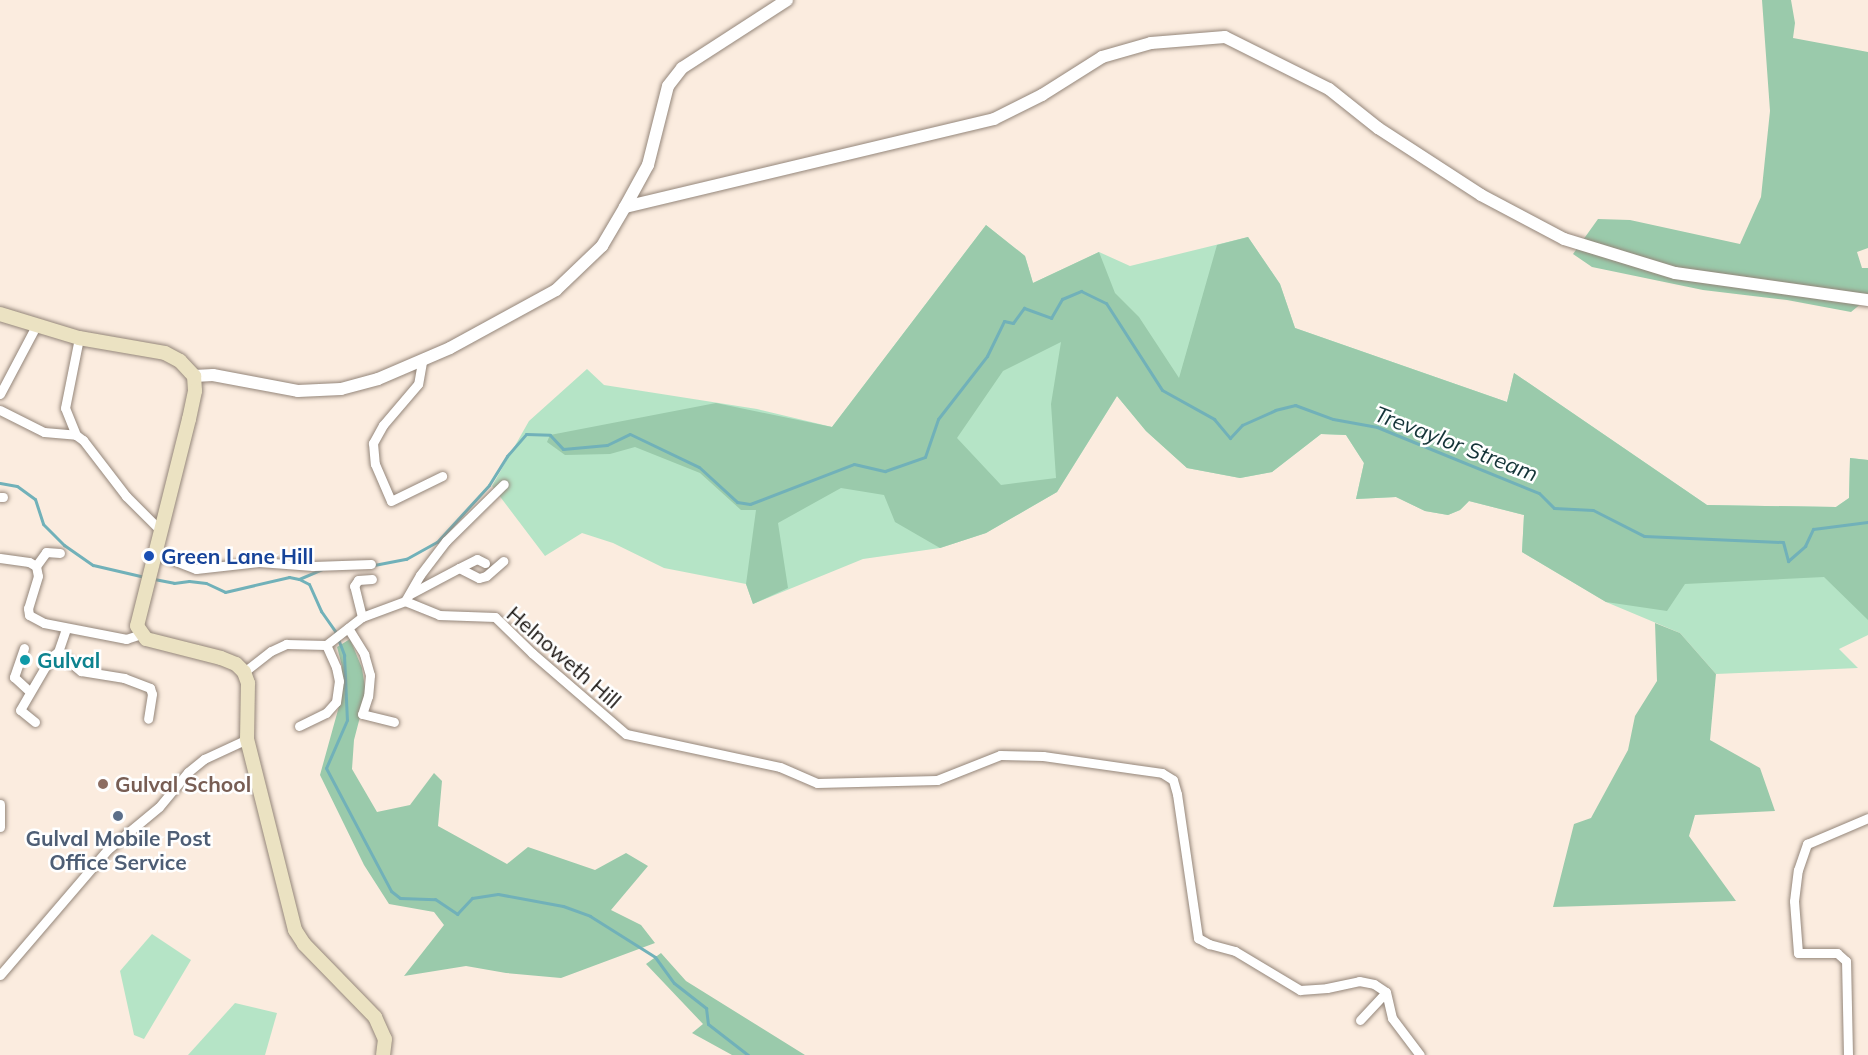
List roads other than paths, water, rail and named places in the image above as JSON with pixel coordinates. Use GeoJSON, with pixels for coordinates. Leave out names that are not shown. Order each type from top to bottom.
{"type":"FeatureCollection","features":[{"type":"Feature","properties":{"kind":"main road"},"geometry":{"type":"LineString","coordinates":[[0,314],[79,338],[165,353],[180,361],[194,376],[195,391],[189,419],[137,626],[146,639],[221,658],[236,664],[244,672],[248,683],[247,739],[296,930],[304,944],[375,1017],[385,1039],[383,1055]]}},
{"type":"Feature","properties":{"kind":"street"},"geometry":{"type":"LineString","coordinates":[[194,376],[213,375],[298,391],[341,389],[378,379],[422,362],[490,328],[556,290],[602,246],[625,207],[648,165],[668,86],[682,68],[787,0]]}},
{"type":"Feature","properties":{"kind":"street"},"geometry":{"type":"LineString","coordinates":[[625,207],[994,119],[1042,95],[1102,57],[1151,43],[1225,37],[1329,89],[1378,128],[1481,195],[1564,239],[1675,273],[1868,300]]}},
{"type":"Feature","properties":{"kind":"street"},"geometry":{"type":"LineString","coordinates":[[1,390],[36,326]]}},
{"type":"Feature","properties":{"kind":"street"},"geometry":{"type":"LineString","coordinates":[[76,435],[65,408],[79,338]]}},
{"type":"Feature","properties":{"kind":"street"},"geometry":{"type":"LineString","coordinates":[[422,362],[418,384],[383,426],[373,443],[375,464],[391,501],[442,476]]}},
{"type":"Feature","properties":{"kind":"street"},"geometry":{"type":"LineString","coordinates":[[0,410],[44,432],[76,435],[83,440],[126,496],[161,531]]}},
{"type":"Feature","properties":{"kind":"street"},"geometry":{"type":"LineString","coordinates":[[407,598],[420,575],[446,541],[504,484]]}},
{"type":"Feature","properties":{"kind":"street"},"geometry":{"type":"LineString","coordinates":[[60,553],[46,552],[36,566],[38,576],[27,608],[29,615],[44,623],[126,639],[141,634]]}},
{"type":"Feature","properties":{"kind":"street"},"geometry":{"type":"LineString","coordinates":[[155,552],[196,569],[259,562],[313,566],[371,564]]}},
{"type":"Feature","properties":{"kind":"street"},"geometry":{"type":"LineString","coordinates":[[0,558],[29,562],[36,566]]}},
{"type":"Feature","properties":{"kind":"street"},"geometry":{"type":"LineString","coordinates":[[244,672],[271,651],[286,644],[327,644],[362,617],[407,598],[477,559],[485,563]]}},
{"type":"Feature","properties":{"kind":"street"},"geometry":{"type":"LineString","coordinates":[[459,568],[479,578],[486,576],[503,561]]}},
{"type":"Feature","properties":{"kind":"street"},"geometry":{"type":"LineString","coordinates":[[362,617],[354,586],[358,580],[372,579]]}},
{"type":"Feature","properties":{"kind":"street","name":"Helnoweth Hill"},"geometry":{"type":"LineString","coordinates":[[407,598],[440,615],[495,617],[532,654],[626,734],[780,767],[817,783],[900,779],[938,780],[1000,755],[1043,756],[1162,773],[1173,780],[1198,938],[1209,944],[1235,951],[1300,990],[1327,988],[1359,981],[1374,984],[1386,992]]}},
{"type":"Feature","properties":{"kind":"street"},"geometry":{"type":"LineString","coordinates":[[34,722],[20,710],[29,691],[37,684],[51,657],[58,652],[66,628]]}},
{"type":"Feature","properties":{"kind":"street"},"geometry":{"type":"LineString","coordinates":[[344,631],[364,654],[370,675],[368,696],[362,714],[394,722]]}},
{"type":"Feature","properties":{"kind":"street"},"geometry":{"type":"LineString","coordinates":[[299,726],[326,713],[336,702],[339,681],[327,644]]}},
{"type":"Feature","properties":{"kind":"street"},"geometry":{"type":"LineString","coordinates":[[24,648],[14,677],[29,691]]}},
{"type":"Feature","properties":{"kind":"street"},"geometry":{"type":"LineString","coordinates":[[58,652],[81,671],[124,678],[150,688],[152,694],[148,719]]}},
{"type":"Feature","properties":{"kind":"street"},"geometry":{"type":"LineString","coordinates":[[0,975],[107,849],[152,812],[188,772],[204,759],[247,739]]}},
{"type":"Feature","properties":{"kind":"street"},"geometry":{"type":"LineString","coordinates":[[0,804],[0,827]]}},
{"type":"Feature","properties":{"kind":"street"},"geometry":{"type":"LineString","coordinates":[[1848,1055],[1846,961],[1837,953],[1798,953],[1794,901],[1798,870],[1807,844],[1868,818]]}},
{"type":"Feature","properties":{"kind":"street"},"geometry":{"type":"LineString","coordinates":[[1360,1020],[1386,992]]}},
{"type":"Feature","properties":{"kind":"street"},"geometry":{"type":"LineString","coordinates":[[1386,992],[1392,1018],[1420,1055]]}},
{"type":"Feature","properties":{"kind":"waterway","name":"Trevaylor Stream"},"geometry":{"type":"LineString","coordinates":[[374,565],[406,559],[437,542],[489,485],[507,456],[526,434],[550,435],[563,449],[607,445],[630,434],[699,467],[737,502],[750,504],[854,464],[885,471],[925,457],[938,419],[987,356],[1004,321],[1013,323],[1024,308],[1051,318],[1062,299],[1081,291],[1106,303],[1162,390],[1214,419],[1230,438],[1242,425],[1275,410],[1295,405],[1333,419],[1377,427],[1539,493],[1554,508],[1593,510],[1644,536],[1783,542],[1788,561],[1805,546],[1813,529],[1868,522]]}},
{"type":"Feature","properties":{"kind":"waterway"},"geometry":{"type":"LineString","coordinates":[[0,483],[17,486],[35,499],[43,524],[64,545],[93,565],[145,577]]}},
{"type":"Feature","properties":{"kind":"waterway","name":"Trevaylor Stream"},"geometry":{"type":"LineString","coordinates":[[299,579],[322,569]]}},
{"type":"Feature","properties":{"kind":"waterway"},"geometry":{"type":"LineString","coordinates":[[154,579],[174,583],[189,581],[206,583],[225,592],[289,577],[309,584],[321,611],[335,631],[344,655],[347,720],[326,768],[391,891],[400,898],[435,899],[457,914],[472,898],[498,894],[563,906],[590,916],[655,957],[674,983],[706,1008],[708,1024],[748,1055]]}},
{"type":"Feature","properties":{"kind":"place","name":"Green Lane Hill"},"geometry":{"type":"Point","coordinates":[149,556]}},
{"type":"Feature","properties":{"kind":"place","name":"Gulval"},"geometry":{"type":"Point","coordinates":[25,660]}},
{"type":"Feature","properties":{"kind":"place","name":"Gulval School"},"geometry":{"type":"Point","coordinates":[103,784]}},
{"type":"Feature","properties":{"kind":"place","name":"Gulval Mobile Post Office Service"},"geometry":{"type":"Point","coordinates":[118,816]}}]}
